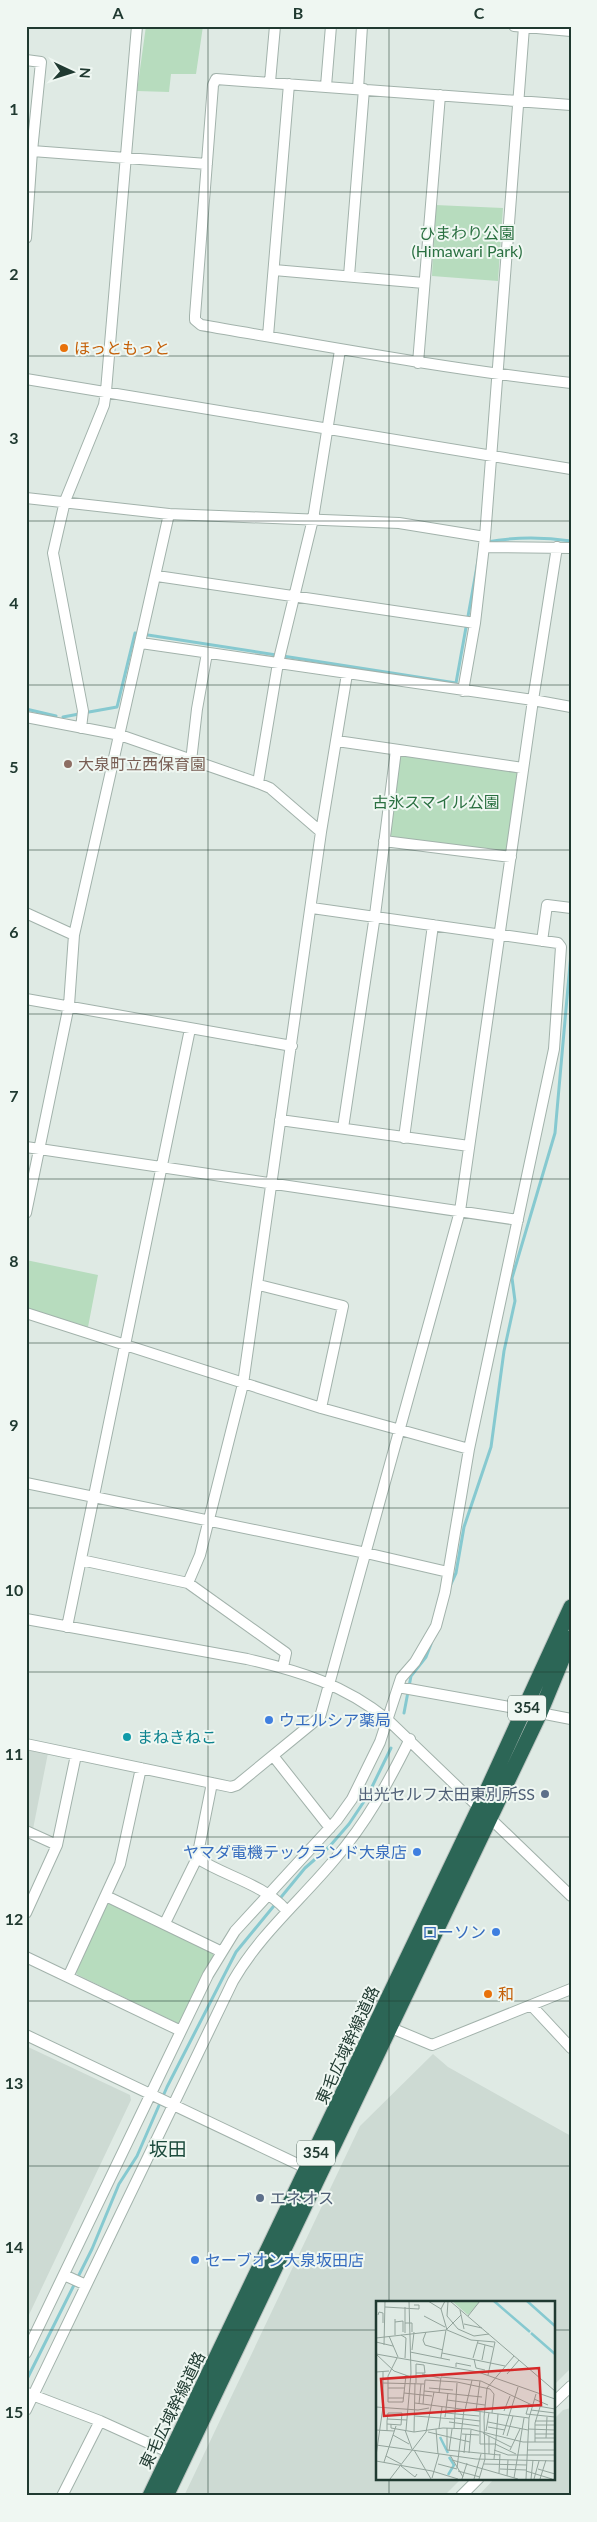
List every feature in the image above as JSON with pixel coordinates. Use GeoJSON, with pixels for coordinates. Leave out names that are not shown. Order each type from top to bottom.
{"type":"FeatureCollection","features":[{"type":"Feature","properties":{"kind":"highway","name":"東毛広域幹線道路"},"geometry":{"type":"LineString","coordinates":[[533,1712],[571,1607]]}},
{"type":"Feature","properties":{"kind":"highway","name":"東毛広域幹線道路"},"geometry":{"type":"LineString","coordinates":[[166,2496],[177,2456],[308,2169],[485,1813],[533,1712],[570,1645]]}},
{"type":"Feature","properties":{"kind":"highway","name":"東毛広域幹線道路"},"geometry":{"type":"LineString","coordinates":[[150,2496],[177,2456],[389,2027],[485,1813]]}},
{"type":"Feature","properties":{"kind":"street"},"geometry":{"type":"LineString","coordinates":[[81,728],[83,711],[52,553],[65,501],[104,405],[127,160],[136,26]]}},
{"type":"Feature","properties":{"kind":"street"},"geometry":{"type":"LineString","coordinates":[[270,82],[275,26]]}},
{"type":"Feature","properties":{"kind":"street"},"geometry":{"type":"LineString","coordinates":[[326,86],[331,26]]}},
{"type":"Feature","properties":{"kind":"street"},"geometry":{"type":"LineString","coordinates":[[349,276],[361,89],[362,26]]}},
{"type":"Feature","properties":{"kind":"street"},"geometry":{"type":"LineString","coordinates":[[514,26],[571,30]]}},
{"type":"Feature","properties":{"kind":"street"},"geometry":{"type":"LineString","coordinates":[[463,691],[475,623],[485,542],[490,456],[524,27]]}},
{"type":"Feature","properties":{"kind":"street"},"geometry":{"type":"LineString","coordinates":[[26,60],[41,62],[26,238]]}},
{"type":"Feature","properties":{"kind":"street"},"geometry":{"type":"LineString","coordinates":[[571,105],[221,78],[214,82],[196,320],[201,325],[340,350],[418,363],[571,383]]}},
{"type":"Feature","properties":{"kind":"street"},"geometry":{"type":"LineString","coordinates":[[268,336],[289,84]]}},
{"type":"Feature","properties":{"kind":"street"},"geometry":{"type":"LineString","coordinates":[[418,363],[440,95]]}},
{"type":"Feature","properties":{"kind":"street"},"geometry":{"type":"LineString","coordinates":[[32,151],[127,160],[207,164]]}},
{"type":"Feature","properties":{"kind":"street"},"geometry":{"type":"LineString","coordinates":[[274,270],[424,283]]}},
{"type":"Feature","properties":{"kind":"street"},"geometry":{"type":"LineString","coordinates":[[258,782],[278,663],[313,519],[340,350]]}},
{"type":"Feature","properties":{"kind":"street"},"geometry":{"type":"LineString","coordinates":[[26,378],[571,469]]}},
{"type":"Feature","properties":{"kind":"street"},"geometry":{"type":"LineString","coordinates":[[26,498],[169,514],[399,523],[485,542],[571,548]]}},
{"type":"Feature","properties":{"kind":"street"},"geometry":{"type":"LineString","coordinates":[[26,1213],[28,1191],[39,1149],[69,1005],[74,935],[157,576],[169,514]]}},
{"type":"Feature","properties":{"kind":"street"},"geometry":{"type":"LineString","coordinates":[[26,1744],[231,1787],[274,1757],[320,1717],[460,1211],[512,857],[523,768],[557,547]]}},
{"type":"Feature","properties":{"kind":"street"},"geometry":{"type":"LineString","coordinates":[[157,576],[475,623]]}},
{"type":"Feature","properties":{"kind":"street"},"geometry":{"type":"LineString","coordinates":[[141,643],[571,707]]}},
{"type":"Feature","properties":{"kind":"street"},"geometry":{"type":"LineString","coordinates":[[191,761],[207,653]]}},
{"type":"Feature","properties":{"kind":"street"},"geometry":{"type":"LineString","coordinates":[[188,1583],[200,1555],[243,1384],[259,1285],[280,1120],[312,908],[321,832],[347,674]]}},
{"type":"Feature","properties":{"kind":"street"},"geometry":{"type":"LineString","coordinates":[[26,717],[120,735],[191,761],[258,782],[270,788],[321,832]]}},
{"type":"Feature","properties":{"kind":"street"},"geometry":{"type":"LineString","coordinates":[[337,741],[523,768]]}},
{"type":"Feature","properties":{"kind":"street"},"geometry":{"type":"LineString","coordinates":[[343,1128],[375,915],[396,750]]}},
{"type":"Feature","properties":{"kind":"street"},"geometry":{"type":"LineString","coordinates":[[384,842],[512,857]]}},
{"type":"Feature","properties":{"kind":"street"},"geometry":{"type":"LineString","coordinates":[[542,941],[547,905],[571,908]]}},
{"type":"Feature","properties":{"kind":"street"},"geometry":{"type":"LineString","coordinates":[[26,2353],[30,2334],[64,2274],[180,2031],[222,1952],[235,1931],[330,1828],[352,1799],[388,1720],[401,1678],[415,1662],[436,1626],[448,1572],[469,1449],[554,1048],[561,947],[558,943],[375,915],[312,908]]}},
{"type":"Feature","properties":{"kind":"street"},"geometry":{"type":"LineString","coordinates":[[26,913],[74,935]]}},
{"type":"Feature","properties":{"kind":"street"},"geometry":{"type":"LineString","coordinates":[[404,1138],[434,925]]}},
{"type":"Feature","properties":{"kind":"street"},"geometry":{"type":"LineString","coordinates":[[26,998],[292,1046]]}},
{"type":"Feature","properties":{"kind":"street"},"geometry":{"type":"LineString","coordinates":[[67,1627],[190,1029]]}},
{"type":"Feature","properties":{"kind":"street"},"geometry":{"type":"LineString","coordinates":[[280,1120],[469,1146]]}},
{"type":"Feature","properties":{"kind":"street"},"geometry":{"type":"LineString","coordinates":[[26,1147],[518,1220]]}},
{"type":"Feature","properties":{"kind":"street"},"geometry":{"type":"LineString","coordinates":[[259,1285],[343,1306],[321,1408]]}},
{"type":"Feature","properties":{"kind":"street"},"geometry":{"type":"LineString","coordinates":[[26,1313],[321,1408],[469,1449]]}},
{"type":"Feature","properties":{"kind":"street"},"geometry":{"type":"LineString","coordinates":[[26,1483],[366,1552],[448,1572]]}},
{"type":"Feature","properties":{"kind":"street"},"geometry":{"type":"LineString","coordinates":[[81,1560],[188,1583],[286,1653],[283,1667]]}},
{"type":"Feature","properties":{"kind":"street"},"geometry":{"type":"LineString","coordinates":[[26,1619],[283,1667],[329,1682],[370,1705],[388,1720],[571,1896]]}},
{"type":"Feature","properties":{"kind":"street"},"geometry":{"type":"LineString","coordinates":[[398,1687],[571,1718]]}},
{"type":"Feature","properties":{"kind":"street"},"geometry":{"type":"LineString","coordinates":[[26,2410],[29,2394],[86,2285],[232,1981],[250,1954],[286,1910],[334,1860],[365,1822],[382,1796],[410,1740]]}},
{"type":"Feature","properties":{"kind":"street"},"geometry":{"type":"LineString","coordinates":[[26,1913],[57,1845],[76,1755]]}},
{"type":"Feature","properties":{"kind":"street"},"geometry":{"type":"LineString","coordinates":[[274,1757],[330,1828]]}},
{"type":"Feature","properties":{"kind":"street"},"geometry":{"type":"LineString","coordinates":[[68,1977],[120,1864],[140,1768]]}},
{"type":"Feature","properties":{"kind":"street"},"geometry":{"type":"LineString","coordinates":[[165,1923],[197,1858],[212,1783]]}},
{"type":"Feature","properties":{"kind":"street"},"geometry":{"type":"LineString","coordinates":[[26,1831],[57,1845]]}},
{"type":"Feature","properties":{"kind":"street"},"geometry":{"type":"LineString","coordinates":[[197,1858],[268,1894],[286,1910]]}},
{"type":"Feature","properties":{"kind":"street"},"geometry":{"type":"LineString","coordinates":[[106,1896],[222,1952]]}},
{"type":"Feature","properties":{"kind":"street"},"geometry":{"type":"LineString","coordinates":[[26,1956],[180,2031]]}},
{"type":"Feature","properties":{"kind":"street"},"geometry":{"type":"LineString","coordinates":[[389,2027],[432,2045],[571,1989]]}},
{"type":"Feature","properties":{"kind":"street"},"geometry":{"type":"LineString","coordinates":[[531,2005],[571,2048]]}},
{"type":"Feature","properties":{"kind":"street"},"geometry":{"type":"LineString","coordinates":[[26,2035],[308,2169]]}},
{"type":"Feature","properties":{"kind":"street"},"geometry":{"type":"LineString","coordinates":[[64,2274],[86,2285]]}},
{"type":"Feature","properties":{"kind":"street"},"geometry":{"type":"LineString","coordinates":[[554,2402],[571,2386]]}},
{"type":"Feature","properties":{"kind":"street"},"geometry":{"type":"LineString","coordinates":[[29,2394],[100,2421],[177,2456]]}},
{"type":"Feature","properties":{"kind":"street"},"geometry":{"type":"LineString","coordinates":[[62,2496],[100,2421]]}},
{"type":"Feature","properties":{"kind":"street"},"geometry":{"type":"LineString","coordinates":[[461,2496],[476,2480]]}},
{"type":"Feature","properties":{"kind":"shaded area"},"geometry":{"type":"Polygon","coordinates":[[[26,1748],[48,1753],[33,1829],[26,1826],[26,1748]]]}},
{"type":"Feature","properties":{"kind":"shaded area"},"geometry":{"type":"Polygon","coordinates":[[[26,2046],[130,2095],[131,2100],[26,2321],[26,2046]]]}},
{"type":"Feature","properties":{"kind":"shaded area"},"geometry":{"type":"Polygon","coordinates":[[[433,2054],[448,2067],[571,2136],[571,2368],[554,2385],[554,2301],[376,2301],[376,2480],[460,2480],[444,2496],[184,2496],[360,2126],[433,2054]]]}},
{"type":"Feature","properties":{"kind":"shaded area"},"geometry":{"type":"Polygon","coordinates":[[[571,2408],[571,2496],[478,2496],[493,2480],[554,2480],[554,2419],[563,2410],[571,2408]]]}},
{"type":"Feature","properties":{"kind":"green space"},"geometry":{"type":"Polygon","coordinates":[[[146,26],[203,26],[196,74],[171,74],[169,92],[137,91],[146,26]]]}},
{"type":"Feature","properties":{"kind":"green space","name":"ひまわり公園 (Himawari Park)"},"geometry":{"type":"Polygon","coordinates":[[[435,205],[503,208],[498,281],[432,276],[435,205]]]}},
{"type":"Feature","properties":{"kind":"green space","name":"古氷スマイル公園"},"geometry":{"type":"Polygon","coordinates":[[[399,754],[523,772],[509,853],[386,839],[399,754]]]}},
{"type":"Feature","properties":{"kind":"green space"},"geometry":{"type":"Polygon","coordinates":[[[26,1260],[98,1275],[88,1327],[26,1309],[26,1260]]]}},
{"type":"Feature","properties":{"kind":"green space"},"geometry":{"type":"Polygon","coordinates":[[[111,1903],[213,1952],[213,1956],[180,2023],[76,1973],[107,1904],[111,1903]]]}},
{"type":"Feature","properties":{"kind":"waterway"},"geometry":{"type":"LineString","coordinates":[[487,542],[529,538],[571,541]]}},
{"type":"Feature","properties":{"kind":"waterway"},"geometry":{"type":"LineString","coordinates":[[89,712],[117,707],[135,633],[456,683],[481,544]]}},
{"type":"Feature","properties":{"kind":"waterway"},"geometry":{"type":"LineString","coordinates":[[26,709],[56,716]]}},
{"type":"Feature","properties":{"kind":"waterway"},"geometry":{"type":"LineString","coordinates":[[63,717],[79,714]]}},
{"type":"Feature","properties":{"kind":"waterway"},"geometry":{"type":"LineString","coordinates":[[450,1586],[456,1573],[464,1527],[491,1447],[504,1351],[515,1301],[512,1278],[555,1133],[571,953]]}},
{"type":"Feature","properties":{"kind":"waterway"},"geometry":{"type":"LineString","coordinates":[[404,1713],[411,1676],[426,1657],[431,1644]]}},
{"type":"Feature","properties":{"kind":"waterway"},"geometry":{"type":"LineString","coordinates":[[26,2381],[92,2249],[119,2184],[137,2156],[167,2087],[236,1952],[305,1868],[329,1847],[349,1824],[367,1797],[391,1748]]}},
{"type":"Feature","properties":{"kind":"place","name":"ほっともっと"},"geometry":{"type":"Point","coordinates":[64,348]}},
{"type":"Feature","properties":{"kind":"place","name":"大泉町立西保育園"},"geometry":{"type":"Point","coordinates":[68,764]}},
{"type":"Feature","properties":{"kind":"place","name":"ウエルシア薬局"},"geometry":{"type":"Point","coordinates":[269,1720]}},
{"type":"Feature","properties":{"kind":"place","name":"まねきねこ"},"geometry":{"type":"Point","coordinates":[127,1737]}},
{"type":"Feature","properties":{"kind":"place","name":"出光セルフ太田東別所SS"},"geometry":{"type":"Point","coordinates":[545,1794]}},
{"type":"Feature","properties":{"kind":"place","name":"ヤマダ電機テックランド大泉店"},"geometry":{"type":"Point","coordinates":[417,1852]}},
{"type":"Feature","properties":{"kind":"place","name":"ローソン"},"geometry":{"type":"Point","coordinates":[496,1932]}},
{"type":"Feature","properties":{"kind":"place","name":"和"},"geometry":{"type":"Point","coordinates":[488,1994]}},
{"type":"Feature","properties":{"kind":"place","name":"エネオス"},"geometry":{"type":"Point","coordinates":[260,2198]}},
{"type":"Feature","properties":{"kind":"place","name":"セーブオン大泉坂田店"},"geometry":{"type":"Point","coordinates":[195,2260]}},
{"type":"Feature","properties":{"kind":"district","name":"坂田"},"geometry":{"type":"Point","coordinates":[168,2149]}}]}
